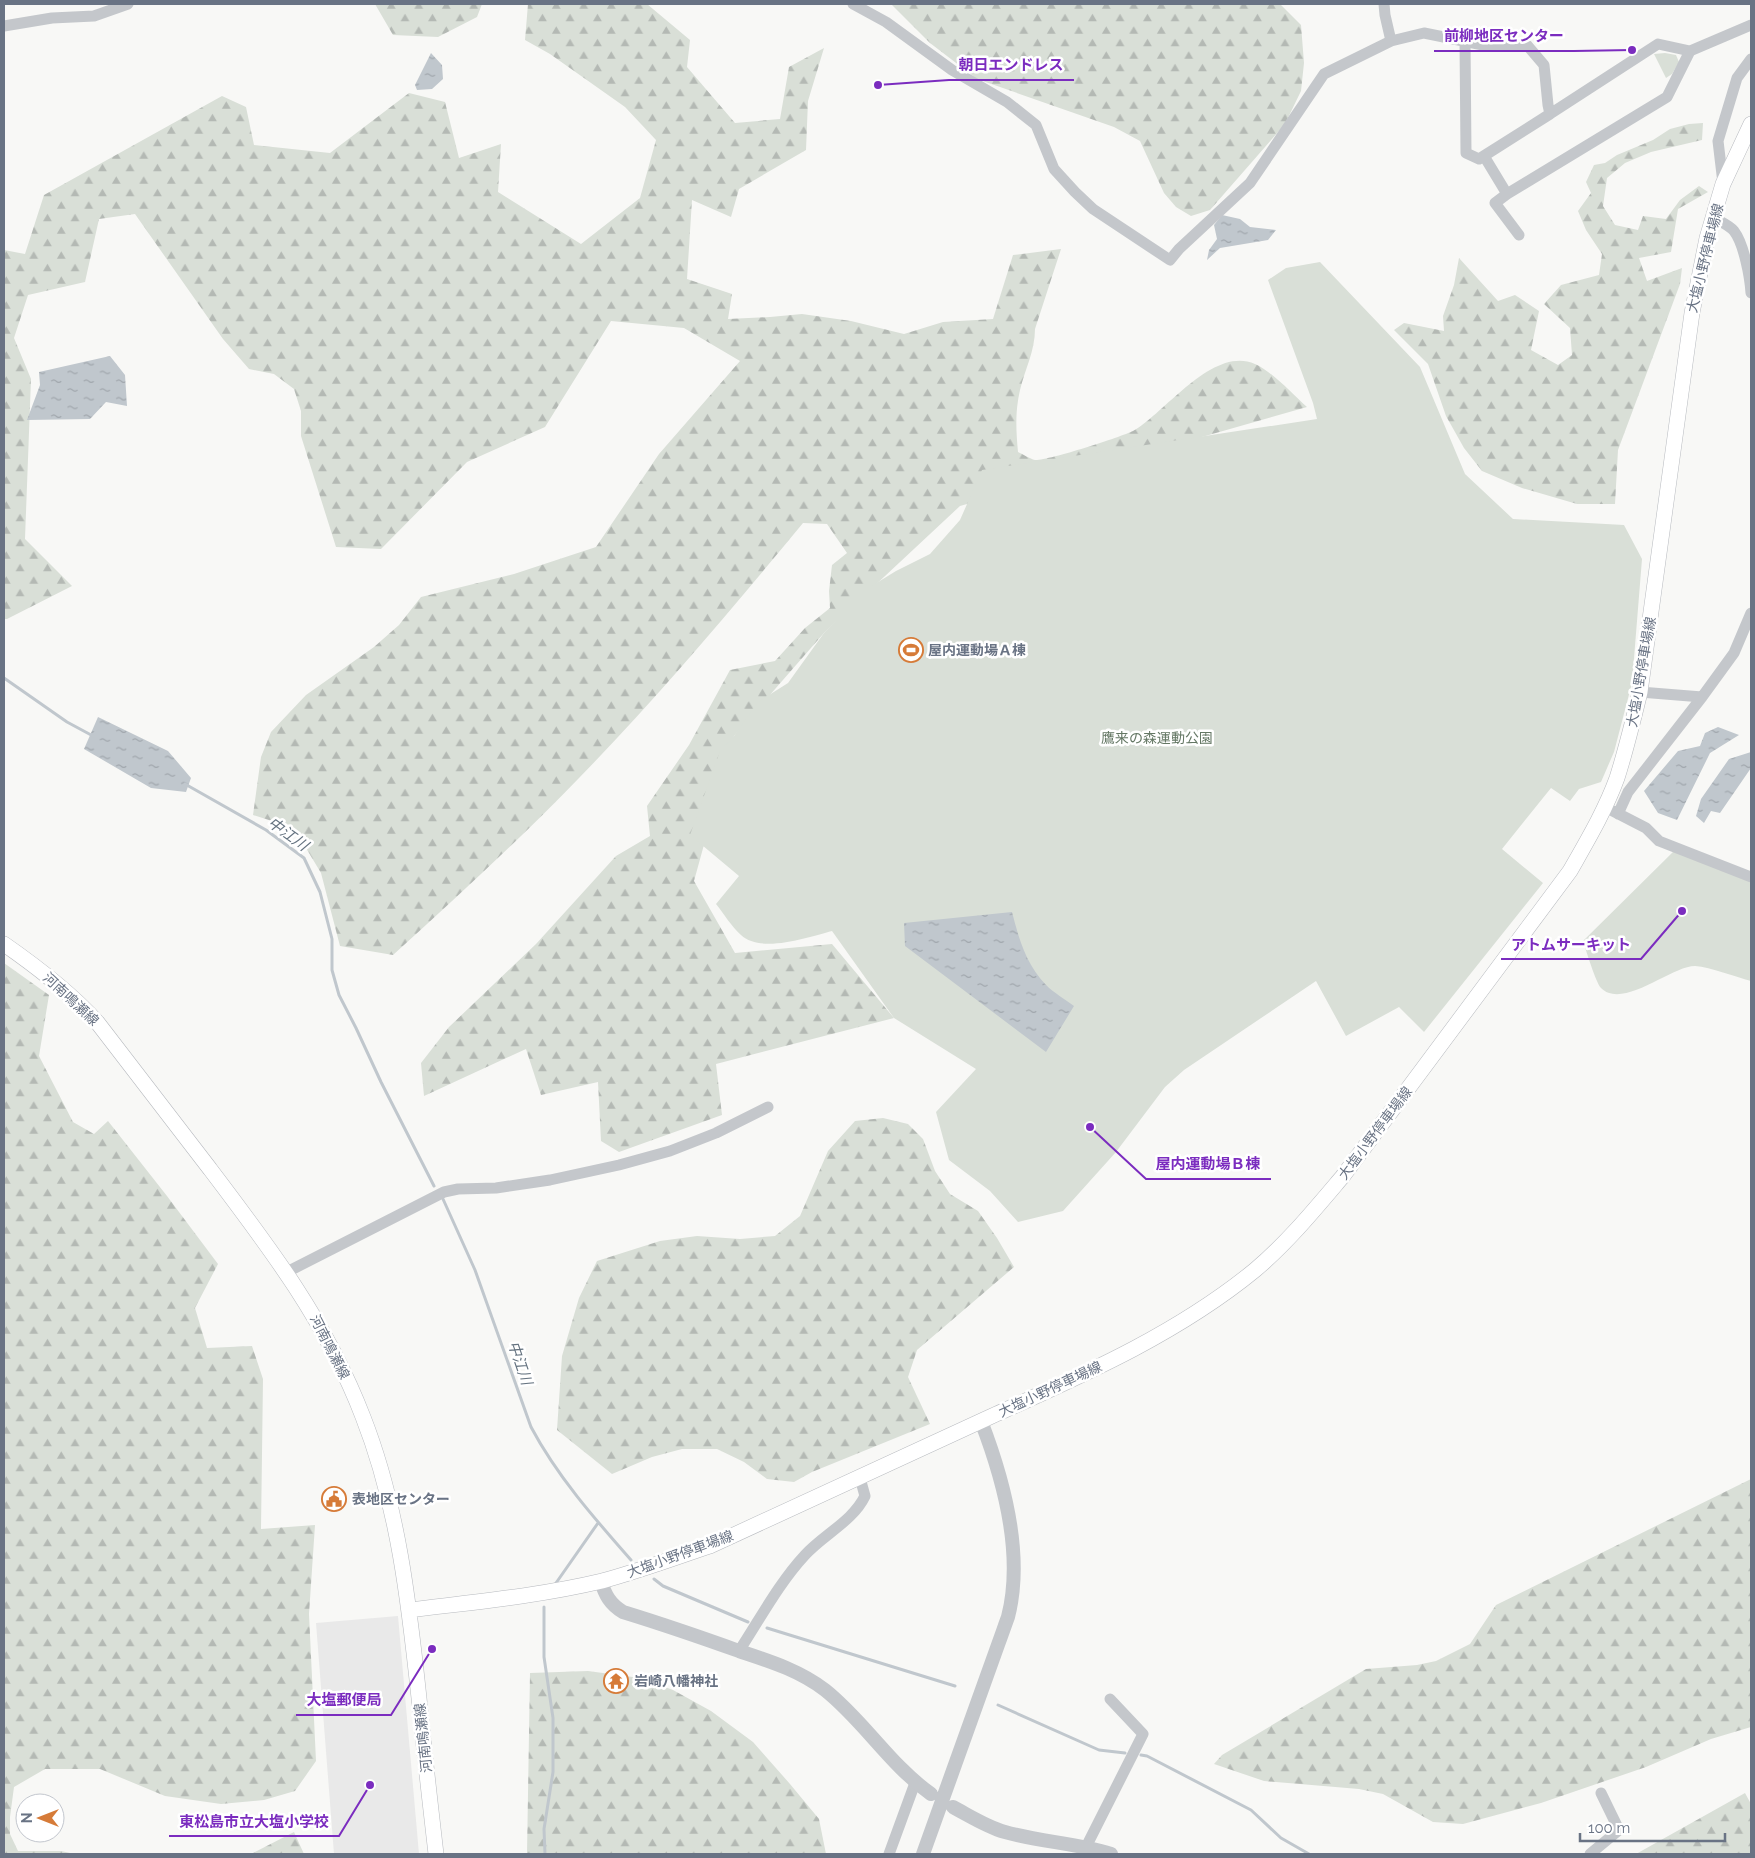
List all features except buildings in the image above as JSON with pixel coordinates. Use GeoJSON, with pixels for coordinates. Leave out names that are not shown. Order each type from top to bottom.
{"type":"FeatureCollection","features":[{"type":"Feature","properties":{"kind":"main road","name":"大塩小野停車場線"},"geometry":{"type":"LineString","coordinates":[[410,1610],[520,1597],[601,1581],[648,1568],[710,1546],[1084,1373],[1175,1326],[1256,1269],[1289,1238],[1343,1176],[1570,871],[1604,808],[1616,780],[1630,736],[1640,692],[1698,275],[1724,184],[1751,124]]}},
{"type":"Feature","properties":{"kind":"main road","name":"河南鳴瀬線"},"geometry":{"type":"LineString","coordinates":[[4,944],[82,1005],[97,1022],[269,1246],[311,1310],[330,1346],[362,1415],[384,1482],[400,1551],[410,1610],[436,1854]]}},
{"type":"Feature","properties":{"kind":"street"},"geometry":{"type":"LineString","coordinates":[[4,26],[52,18],[94,16],[128,4]]}},
{"type":"Feature","properties":{"kind":"street"},"geometry":{"type":"LineString","coordinates":[[854,4],[886,22],[952,70],[1007,102],[1036,125],[1054,169],[1075,192],[1093,210],[1170,260],[1179,249],[1250,184],[1324,74],[1391,41],[1424,33],[1483,45],[1527,45],[1544,65],[1550,114]]}},
{"type":"Feature","properties":{"kind":"street"},"geometry":{"type":"LineString","coordinates":[[1384,4],[1391,41]]}},
{"type":"Feature","properties":{"kind":"street"},"geometry":{"type":"LineString","coordinates":[[1465,41],[1466,153],[1479,159],[1658,44],[1690,51],[1751,25]]}},
{"type":"Feature","properties":{"kind":"street"},"geometry":{"type":"LineString","coordinates":[[1519,236],[1496,202],[1506,194],[1667,98],[1690,51]]}},
{"type":"Feature","properties":{"kind":"street"},"geometry":{"type":"LineString","coordinates":[[1724,184],[1718,141],[1737,78],[1751,59]]}},
{"type":"Feature","properties":{"kind":"street"},"geometry":{"type":"LineString","coordinates":[[1484,156],[1506,194]]}},
{"type":"Feature","properties":{"kind":"street"},"geometry":{"type":"LineString","coordinates":[[1714,218],[1735,232],[1746,262],[1751,293]]}},
{"type":"Feature","properties":{"kind":"street"},"geometry":{"type":"LineString","coordinates":[[1618,814],[1628,792],[1734,653],[1751,613]]}},
{"type":"Feature","properties":{"kind":"street"},"geometry":{"type":"LineString","coordinates":[[1640,692],[1702,697]]}},
{"type":"Feature","properties":{"kind":"street"},"geometry":{"type":"LineString","coordinates":[[1604,808],[1646,828],[1659,841],[1751,877]]}},
{"type":"Feature","properties":{"kind":"street"},"geometry":{"type":"LineString","coordinates":[[287,1272],[444,1192],[458,1189],[496,1188],[550,1180],[620,1165],[670,1151],[716,1134],[768,1108]]}},
{"type":"Feature","properties":{"kind":"street"},"geometry":{"type":"LineString","coordinates":[[923,1854],[1008,1615],[1012,1587],[1011,1529],[990,1444],[981,1421]]}},
{"type":"Feature","properties":{"kind":"street"},"geometry":{"type":"LineString","coordinates":[[739,1651],[803,1557],[816,1543],[861,1505],[865,1496],[860,1478]]}},
{"type":"Feature","properties":{"kind":"street"},"geometry":{"type":"LineString","coordinates":[[601,1581],[606,1597],[615,1607],[623,1612],[778,1664],[807,1678],[841,1704],[895,1764],[915,1783],[931,1794]]}},
{"type":"Feature","properties":{"kind":"street"},"geometry":{"type":"LineString","coordinates":[[1086,1847],[1143,1734],[1110,1699]]}},
{"type":"Feature","properties":{"kind":"street"},"geometry":{"type":"LineString","coordinates":[[889,1854],[915,1783]]}},
{"type":"Feature","properties":{"kind":"street"},"geometry":{"type":"LineString","coordinates":[[1590,1854],[1619,1830],[1601,1793]]}},
{"type":"Feature","properties":{"kind":"street"},"geometry":{"type":"LineString","coordinates":[[953,1807],[986,1825],[1006,1832],[1086,1847],[1111,1854]]}},
{"type":"Feature","properties":{"kind":"shaded area"},"geometry":{"type":"Polygon","coordinates":[[[398,1616],[419,1854],[334,1854],[316,1623],[398,1616]]]}},
{"type":"Feature","properties":{"kind":"green space"},"geometry":{"type":"Polygon","coordinates":[[[375,4],[482,4],[477,17],[438,37],[393,35],[375,4]]]}},
{"type":"Feature","properties":{"kind":"green space"},"geometry":{"type":"Polygon","coordinates":[[[528,4],[647,4],[690,40],[687,67],[735,123],[780,119],[789,67],[824,48],[808,101],[806,150],[739,189],[731,217],[692,200],[687,279],[732,294],[728,319],[802,314],[851,321],[904,334],[943,322],[993,319],[1013,255],[1061,249],[1035,329],[1032,352],[1020,390],[1016,421],[1018,452],[1035,460],[1054,457],[1126,434],[1146,422],[1206,372],[1223,364],[1239,361],[1255,364],[1262,368],[1307,407],[960,506],[824,633],[734,736],[694,881],[735,953],[832,944],[894,1018],[716,1064],[722,1115],[619,1152],[601,1141],[598,1082],[541,1095],[526,1049],[424,1096],[421,1063],[449,1027],[536,944],[616,856],[650,836],[647,806],[689,745],[730,670],[775,661],[805,628],[830,608],[829,591],[832,565],[847,553],[827,524],[803,523],[694,653],[608,747],[510,846],[393,955],[340,946],[321,873],[294,828],[253,815],[261,757],[271,732],[306,695],[374,647],[399,625],[421,597],[514,574],[596,547],[659,454],[740,361],[684,328],[611,321],[545,427],[467,462],[381,549],[336,547],[301,436],[301,411],[294,389],[274,374],[249,369],[223,339],[135,214],[99,219],[85,282],[28,295],[14,338],[31,379],[25,539],[72,586],[4,619],[4,250],[25,254],[44,195],[222,96],[246,107],[254,145],[330,153],[409,93],[445,102],[459,158],[501,144],[498,192],[581,244],[640,198],[656,140],[625,107],[550,54],[525,40],[528,4]]]}},
{"type":"Feature","properties":{"kind":"green space"},"geometry":{"type":"Polygon","coordinates":[[[891,4],[1280,4],[1301,25],[1304,63],[1301,91],[1285,124],[1210,210],[1191,216],[1176,207],[1164,193],[1140,141],[1114,127],[977,79],[930,43],[891,4]]]}},
{"type":"Feature","properties":{"kind":"green space"},"geometry":{"type":"Polygon","coordinates":[[[1654,54],[1676,55],[1679,62],[1672,74],[1666,78],[1654,54]]]}},
{"type":"Feature","properties":{"kind":"green space"},"geometry":{"type":"Polygon","coordinates":[[[1703,123],[1702,140],[1651,152],[1625,163],[1607,178],[1603,206],[1615,225],[1638,230],[1643,216],[1666,219],[1680,200],[1699,186],[1708,192],[1678,209],[1671,252],[1639,258],[1647,281],[1682,268],[1680,284],[1618,450],[1615,504],[1577,504],[1522,488],[1482,471],[1464,448],[1446,416],[1428,364],[1394,330],[1404,323],[1444,331],[1443,316],[1454,285],[1459,258],[1498,301],[1515,295],[1539,311],[1531,350],[1558,365],[1572,355],[1570,328],[1544,304],[1561,285],[1599,275],[1602,254],[1586,230],[1578,211],[1591,193],[1586,182],[1594,165],[1605,163],[1617,155],[1653,140],[1670,129],[1689,124],[1703,123]]]}},
{"type":"Feature","properties":{"kind":"green space","name":"鷹来の森運動公園"},"geometry":{"type":"Polygon","coordinates":[[[1320,262],[1420,367],[1465,474],[1513,519],[1624,525],[1642,559],[1632,683],[1614,752],[1601,782],[1579,789],[1570,801],[1551,788],[1502,849],[1543,883],[1424,1032],[1399,1007],[1346,1036],[1316,981],[1184,1070],[1165,1087],[1116,1152],[1063,1211],[1018,1222],[990,1191],[949,1160],[936,1112],[976,1069],[894,1018],[832,931],[773,944],[750,941],[741,935],[716,904],[739,876],[690,835],[720,751],[734,736],[758,702],[788,683],[824,633],[870,587],[930,554],[960,520],[982,470],[1317,419],[1313,403],[1268,280],[1286,268],[1320,262]]]}},
{"type":"Feature","properties":{"kind":"green space"},"geometry":{"type":"Polygon","coordinates":[[[1675,850],[1751,881],[1751,981],[1716,970],[1695,966],[1685,968],[1634,991],[1622,994],[1610,993],[1599,985],[1583,941],[1675,850]]]}},
{"type":"Feature","properties":{"kind":"green space"},"geometry":{"type":"Polygon","coordinates":[[[4,963],[49,995],[39,1056],[73,1122],[94,1134],[108,1121],[218,1264],[195,1308],[207,1348],[252,1346],[263,1379],[261,1529],[315,1525],[309,1614],[316,1761],[295,1791],[264,1800],[221,1804],[165,1796],[100,1769],[45,1769],[14,1787],[10,1834],[18,1851],[61,1851],[75,1854],[4,1854],[4,963]]]}},
{"type":"Feature","properties":{"kind":"green space"},"geometry":{"type":"Polygon","coordinates":[[[883,1118],[908,1124],[923,1139],[935,1171],[950,1194],[978,1211],[1014,1267],[917,1350],[908,1377],[930,1424],[812,1472],[794,1482],[767,1479],[744,1462],[717,1449],[682,1449],[652,1457],[612,1474],[557,1430],[562,1356],[579,1298],[597,1261],[660,1241],[697,1236],[740,1239],[775,1236],[800,1216],[828,1151],[855,1121],[883,1118]]]}},
{"type":"Feature","properties":{"kind":"green space"},"geometry":{"type":"Polygon","coordinates":[[[1751,1479],[1751,1727],[1711,1739],[1646,1767],[1541,1803],[1463,1824],[1433,1822],[1383,1794],[1359,1789],[1264,1781],[1214,1764],[1222,1755],[1366,1669],[1417,1665],[1436,1661],[1470,1644],[1496,1605],[1751,1479]]]}},
{"type":"Feature","properties":{"kind":"green space"},"geometry":{"type":"Polygon","coordinates":[[[588,1671],[640,1678],[673,1690],[711,1711],[753,1742],[819,1819],[826,1854],[527,1854],[530,1673],[588,1671]]]}},
{"type":"Feature","properties":{"kind":"green space"},"geometry":{"type":"Polygon","coordinates":[[[1745,1793],[1751,1804],[1751,1854],[1636,1854],[1745,1793]]]}},
{"type":"Feature","properties":{"kind":"green space"},"geometry":{"type":"Polygon","coordinates":[[[294,1832],[304,1854],[251,1854],[294,1832]]]}},
{"type":"Feature","properties":{"kind":"water"},"geometry":{"type":"Polygon","coordinates":[[[431,53],[442,65],[443,79],[432,89],[417,90],[415,85],[431,53]]]}},
{"type":"Feature","properties":{"kind":"water"},"geometry":{"type":"Polygon","coordinates":[[[1222,215],[1240,219],[1250,227],[1276,230],[1268,240],[1220,248],[1207,260],[1209,250],[1217,239],[1214,225],[1222,215]]]}},
{"type":"Feature","properties":{"kind":"water"},"geometry":{"type":"Polygon","coordinates":[[[110,356],[125,375],[127,406],[106,402],[90,419],[27,420],[40,385],[39,372],[110,356]]]}},
{"type":"Feature","properties":{"kind":"water"},"geometry":{"type":"Polygon","coordinates":[[[98,717],[168,751],[191,778],[186,792],[151,788],[84,749],[98,717]]]}},
{"type":"Feature","properties":{"kind":"water"},"geometry":{"type":"Polygon","coordinates":[[[1718,727],[1739,735],[1710,753],[1677,820],[1658,813],[1644,791],[1678,751],[1700,746],[1705,733],[1718,727]]]}},
{"type":"Feature","properties":{"kind":"water"},"geometry":{"type":"Polygon","coordinates":[[[1751,752],[1751,768],[1720,813],[1711,811],[1704,823],[1696,816],[1701,799],[1729,759],[1751,752]]]}},
{"type":"Feature","properties":{"kind":"water"},"geometry":{"type":"Polygon","coordinates":[[[1012,912],[1028,960],[1033,969],[1049,988],[1074,1006],[1046,1052],[905,946],[904,923],[1012,912]]]}},
{"type":"Feature","properties":{"kind":"waterway","name":"中江川"},"geometry":{"type":"LineString","coordinates":[[4,678],[67,722],[93,736]]}},
{"type":"Feature","properties":{"kind":"waterway","name":"中江川"},"geometry":{"type":"LineString","coordinates":[[185,784],[266,830],[304,858],[320,892],[332,939],[332,970],[339,995],[434,1186]]}},
{"type":"Feature","properties":{"kind":"waterway","name":"中江川"},"geometry":{"type":"LineString","coordinates":[[443,1199],[475,1270],[531,1427],[564,1480],[631,1560]]}},
{"type":"Feature","properties":{"kind":"waterway"},"geometry":{"type":"LineString","coordinates":[[556,1583],[598,1523]]}},
{"type":"Feature","properties":{"kind":"waterway"},"geometry":{"type":"LineString","coordinates":[[654,1579],[663,1586],[748,1622]]}},
{"type":"Feature","properties":{"kind":"waterway"},"geometry":{"type":"LineString","coordinates":[[544,1607],[544,1657],[553,1718],[553,1772],[544,1829],[545,1854]]}},
{"type":"Feature","properties":{"kind":"waterway"},"geometry":{"type":"LineString","coordinates":[[767,1628],[955,1686]]}},
{"type":"Feature","properties":{"kind":"waterway"},"geometry":{"type":"LineString","coordinates":[[998,1705],[1099,1750],[1125,1753]]}},
{"type":"Feature","properties":{"kind":"waterway"},"geometry":{"type":"LineString","coordinates":[[1141,1755],[1147,1756],[1251,1810],[1281,1838],[1309,1854]]}},
{"type":"Feature","properties":{"kind":"place","name":"前柳地区センター"},"geometry":{"type":"Point","coordinates":[1632,50]}},
{"type":"Feature","properties":{"kind":"place","name":"朝日エンドレス"},"geometry":{"type":"Point","coordinates":[878,85]}},
{"type":"Feature","properties":{"kind":"place","name":"屋内運動場Ａ棟"},"geometry":{"type":"Point","coordinates":[911,650]}},
{"type":"Feature","properties":{"kind":"place","name":"アトムサーキット"},"geometry":{"type":"Point","coordinates":[1682,911]}},
{"type":"Feature","properties":{"kind":"place","name":"屋内運動場Ｂ棟"},"geometry":{"type":"Point","coordinates":[1090,1127]}},
{"type":"Feature","properties":{"kind":"place","name":"表地区センター"},"geometry":{"type":"Point","coordinates":[334,1499]}},
{"type":"Feature","properties":{"kind":"place","name":"大塩郵便局"},"geometry":{"type":"Point","coordinates":[432,1649]}},
{"type":"Feature","properties":{"kind":"place","name":"岩崎八幡神社"},"geometry":{"type":"Point","coordinates":[616,1681]}},
{"type":"Feature","properties":{"kind":"place","name":"東松島市立大塩小学校"},"geometry":{"type":"Point","coordinates":[370,1785]}}]}
